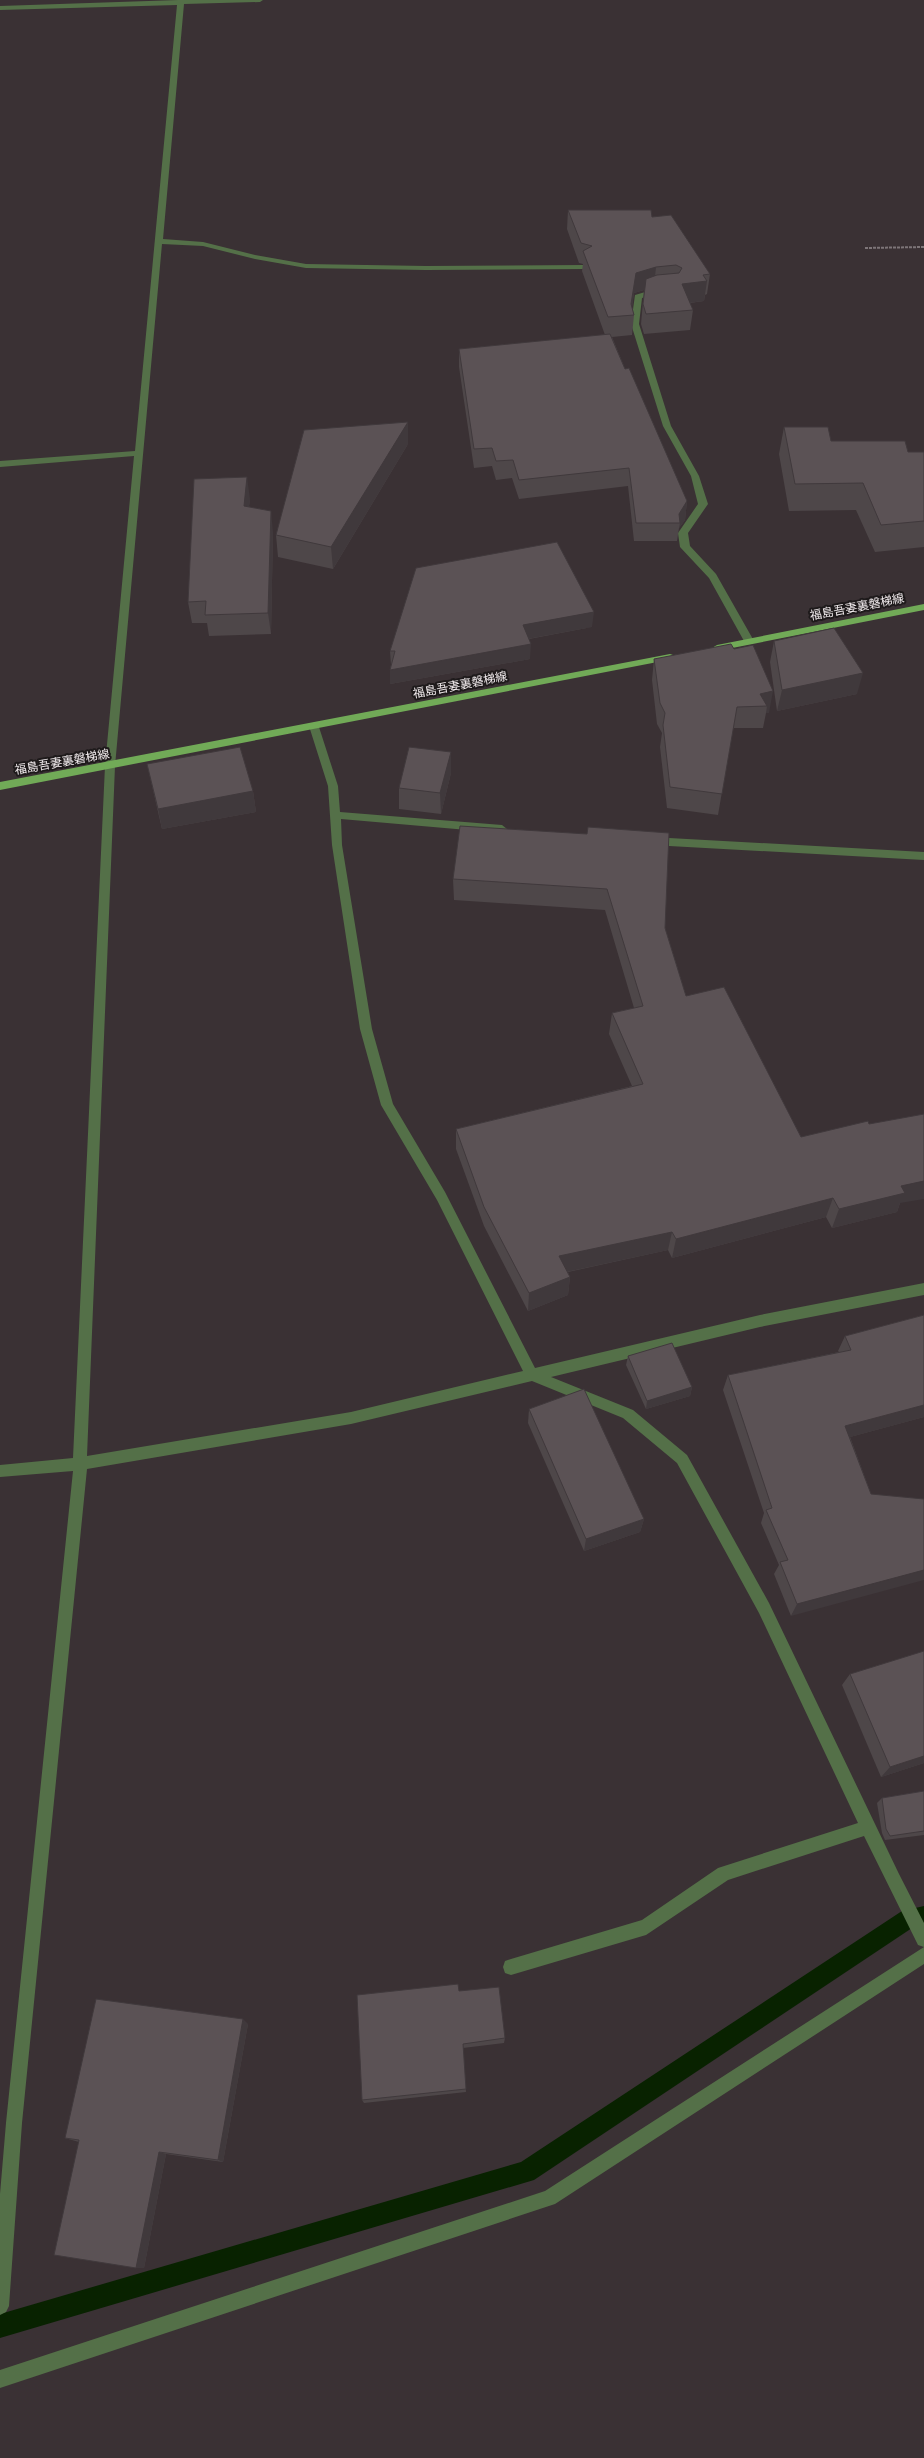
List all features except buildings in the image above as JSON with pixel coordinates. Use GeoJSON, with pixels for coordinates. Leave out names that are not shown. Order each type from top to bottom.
{"type":"FeatureCollection","features":[{"type":"Feature","properties":{"kind":"main road","name":"福島吾妻裏磐梯線"},"geometry":{"type":"LineString","coordinates":[[710,649],[924,607]]}},
{"type":"Feature","properties":{"kind":"main road","name":"福島吾妻裏磐梯線"},"geometry":{"type":"LineString","coordinates":[[0,786],[681,654]]}},
{"type":"Feature","properties":{"kind":"street"},"geometry":{"type":"LineString","coordinates":[[0,8],[260,0]]}},
{"type":"Feature","properties":{"kind":"street"},"geometry":{"type":"LineString","coordinates":[[0,2306],[14,2122],[80,1464],[110,766],[181,1]]}},
{"type":"Feature","properties":{"kind":"street"},"geometry":{"type":"LineString","coordinates":[[159,240],[203,244],[255,257],[306,266],[426,268],[585,267]]}},
{"type":"Feature","properties":{"kind":"street"},"geometry":{"type":"LineString","coordinates":[[667,290],[654,291],[638,297],[635,324],[667,426],[695,476],[703,504],[683,533],[685,547],[713,576],[749,641]]}},
{"type":"Feature","properties":{"kind":"street"},"geometry":{"type":"LineString","coordinates":[[0,464],[140,453]]}},
{"type":"Feature","properties":{"kind":"street"},"geometry":{"type":"LineString","coordinates":[[314,726],[333,786],[337,845],[366,1029],[387,1105],[441,1196],[532,1375],[628,1414],[682,1459],[764,1608],[868,1827],[924,1939]]}},
{"type":"Feature","properties":{"kind":"street"},"geometry":{"type":"LineString","coordinates":[[335,815],[511,830]]}},
{"type":"Feature","properties":{"kind":"street"},"geometry":{"type":"LineString","coordinates":[[638,840],[924,856]]}},
{"type":"Feature","properties":{"kind":"street"},"geometry":{"type":"LineString","coordinates":[[0,1471],[80,1464],[351,1418],[760,1321],[924,1289]]}},
{"type":"Feature","properties":{"kind":"street"},"geometry":{"type":"LineString","coordinates":[[511,1967],[646,1927],[724,1874],[868,1827]]}},
{"type":"Feature","properties":{"kind":"street"},"geometry":{"type":"LineString","coordinates":[[0,2379],[549,2198],[924,1955]]}},
{"type":"Feature","properties":{"kind":"path"},"geometry":{"type":"LineString","coordinates":[[865,248],[924,247]]}},
{"type":"Feature","properties":{"kind":"waterway"},"geometry":{"type":"LineString","coordinates":[[0,2326],[526,2172],[909,1918],[924,1916]]}}]}
